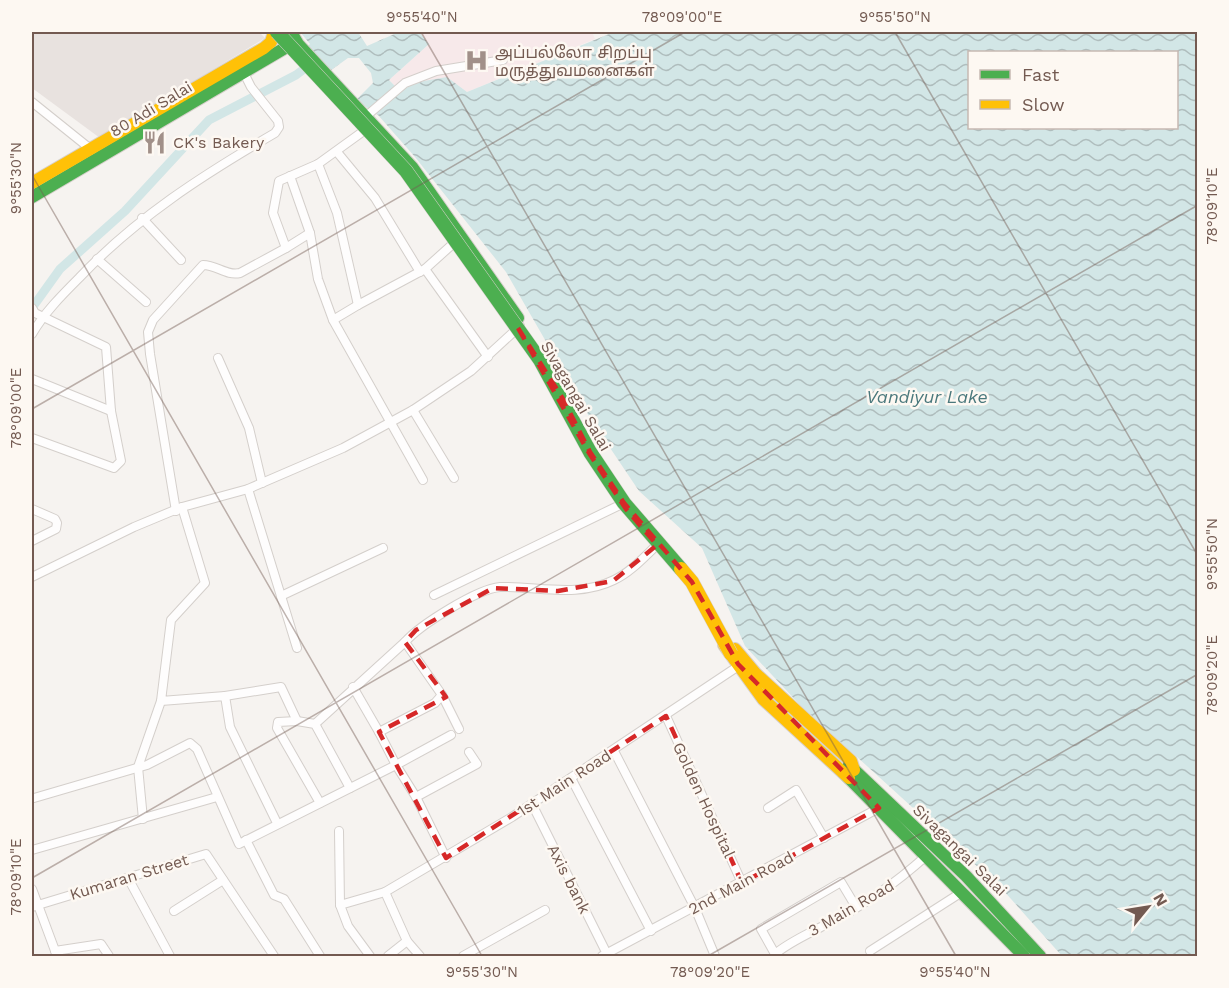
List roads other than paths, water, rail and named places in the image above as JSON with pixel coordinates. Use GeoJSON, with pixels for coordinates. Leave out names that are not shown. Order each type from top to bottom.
{"type":"FeatureCollection","features":[{"type":"Feature","properties":{"kind":"main road","name":"80 Adi Salai"},"geometry":{"type":"LineString","coordinates":[[32,183],[95,154],[244,73],[287,40]]}},
{"type":"Feature","properties":{"kind":"main road","name":"80 Adi Salai"},"geometry":{"type":"LineString","coordinates":[[32,196],[264,48],[287,40]]}},
{"type":"Feature","properties":{"kind":"main road","name":"Sivagangai Salai"},"geometry":{"type":"LineString","coordinates":[[287,40],[363,123],[520,326],[589,453],[622,504],[690,582],[734,658],[852,774],[966,876],[1040,957]]}},
{"type":"Feature","properties":{"kind":"main road"},"geometry":{"type":"LineString","coordinates":[[287,40],[410,169],[495,286],[542,357],[592,451],[629,506],[694,579],[734,658]]}},
{"type":"Feature","properties":{"kind":"main road","name":"Sivagangai Salai"},"geometry":{"type":"LineString","coordinates":[[363,123],[412,167],[566,395],[594,450],[627,500],[695,578],[734,648],[756,674],[851,761],[852,774],[879,808],[1021,956]]}},
{"type":"Feature","properties":{"kind":"street"},"geometry":{"type":"LineString","coordinates":[[286,248],[273,213],[279,181],[318,164],[338,152],[399,86],[436,71],[503,60]]}},
{"type":"Feature","properties":{"kind":"street"},"geometry":{"type":"LineString","coordinates":[[32,334],[37,312],[142,218],[200,177],[275,133],[279,127],[278,121],[251,87],[244,73]]}},
{"type":"Feature","properties":{"kind":"street"},"geometry":{"type":"LineString","coordinates":[[32,102],[95,154]]}},
{"type":"Feature","properties":{"kind":"street"},"geometry":{"type":"LineString","coordinates":[[338,152],[375,198],[422,270],[488,357]]}},
{"type":"Feature","properties":{"kind":"street"},"geometry":{"type":"LineString","coordinates":[[318,164],[337,213],[358,305]]}},
{"type":"Feature","properties":{"kind":"street"},"geometry":{"type":"LineString","coordinates":[[290,176],[310,233],[318,279],[333,320],[423,480]]}},
{"type":"Feature","properties":{"kind":"street"},"geometry":{"type":"LineString","coordinates":[[142,218],[181,260]]}},
{"type":"Feature","properties":{"kind":"street"},"geometry":{"type":"LineString","coordinates":[[143,819],[138,767],[161,701],[171,620],[205,583],[179,509],[150,354],[148,332],[153,320],[203,265],[211,265],[232,275],[240,273],[310,233]]}},
{"type":"Feature","properties":{"kind":"street"},"geometry":{"type":"LineString","coordinates":[[333,320],[422,270],[455,242]]}},
{"type":"Feature","properties":{"kind":"street"},"geometry":{"type":"LineString","coordinates":[[97,259],[146,302]]}},
{"type":"Feature","properties":{"kind":"street"},"geometry":{"type":"LineString","coordinates":[[32,438],[114,468],[121,461],[111,411],[106,347],[37,312]]}},
{"type":"Feature","properties":{"kind":"street"},"geometry":{"type":"LineString","coordinates":[[32,577],[134,527],[179,509],[248,489],[343,448],[413,410],[488,357],[520,326]]}},
{"type":"Feature","properties":{"kind":"street"},"geometry":{"type":"LineString","coordinates":[[218,358],[249,428],[262,483]]}},
{"type":"Feature","properties":{"kind":"street"},"geometry":{"type":"LineString","coordinates":[[32,379],[111,411]]}},
{"type":"Feature","properties":{"kind":"street"},"geometry":{"type":"LineString","coordinates":[[413,410],[454,478]]}},
{"type":"Feature","properties":{"kind":"street"},"geometry":{"type":"LineString","coordinates":[[248,489],[297,648]]}},
{"type":"Feature","properties":{"kind":"street"},"geometry":{"type":"LineString","coordinates":[[434,596],[622,504]]}},
{"type":"Feature","properties":{"kind":"street"},"geometry":{"type":"LineString","coordinates":[[32,509],[55,519],[57,523],[56,529],[32,541]]}},
{"type":"Feature","properties":{"kind":"street"},"geometry":{"type":"LineString","coordinates":[[315,724],[426,623],[493,588],[558,591],[593,587],[613,581],[628,572],[657,545]]}},
{"type":"Feature","properties":{"kind":"street"},"geometry":{"type":"LineString","coordinates":[[281,596],[383,548]]}},
{"type":"Feature","properties":{"kind":"street"},"geometry":{"type":"LineString","coordinates":[[405,642],[442,695],[459,729]]}},
{"type":"Feature","properties":{"kind":"street","name":"1st Main Road"},"geometry":{"type":"LineString","coordinates":[[340,905],[385,892],[446,858],[666,716],[734,658]]}},
{"type":"Feature","properties":{"kind":"street"},"geometry":{"type":"LineString","coordinates":[[161,701],[225,696],[281,687],[297,721]]}},
{"type":"Feature","properties":{"kind":"street"},"geometry":{"type":"LineString","coordinates":[[353,687],[416,797],[446,858]]}},
{"type":"Feature","properties":{"kind":"street"},"geometry":{"type":"LineString","coordinates":[[379,732],[435,703],[442,695]]}},
{"type":"Feature","properties":{"kind":"street"},"geometry":{"type":"LineString","coordinates":[[225,696],[231,727],[277,823]]}},
{"type":"Feature","properties":{"kind":"street","name":"Golden Hospital"},"geometry":{"type":"LineString","coordinates":[[666,716],[742,883]]}},
{"type":"Feature","properties":{"kind":"street"},"geometry":{"type":"LineString","coordinates":[[315,724],[280,720],[276,724],[320,803]]}},
{"type":"Feature","properties":{"kind":"street"},"geometry":{"type":"LineString","coordinates":[[315,724],[350,788]]}},
{"type":"Feature","properties":{"kind":"street"},"geometry":{"type":"LineString","coordinates":[[32,796],[138,767],[186,744],[194,744],[239,844],[451,735]]}},
{"type":"Feature","properties":{"kind":"street"},"geometry":{"type":"LineString","coordinates":[[614,751],[694,908],[715,957]]}},
{"type":"Feature","properties":{"kind":"street"},"geometry":{"type":"LineString","coordinates":[[416,797],[477,764],[469,752]]}},
{"type":"Feature","properties":{"kind":"street"},"geometry":{"type":"LineString","coordinates":[[571,778],[651,931]]}},
{"type":"Feature","properties":{"kind":"street"},"geometry":{"type":"LineString","coordinates":[[768,808],[796,790],[824,838]]}},
{"type":"Feature","properties":{"kind":"street"},"geometry":{"type":"LineString","coordinates":[[32,850],[217,797]]}},
{"type":"Feature","properties":{"kind":"street","name":"Axis bank"},"geometry":{"type":"LineString","coordinates":[[532,804],[605,955]]}},
{"type":"Feature","properties":{"kind":"street","name":"2nd Main Road"},"geometry":{"type":"LineString","coordinates":[[605,955],[879,808]]}},
{"type":"Feature","properties":{"kind":"street"},"geometry":{"type":"LineString","coordinates":[[339,831],[340,905],[348,926],[370,957]]}},
{"type":"Feature","properties":{"kind":"street"},"geometry":{"type":"LineString","coordinates":[[246,840],[274,895],[284,900],[320,957]]}},
{"type":"Feature","properties":{"kind":"street","name":"Kumaran Street"},"geometry":{"type":"LineString","coordinates":[[35,906],[206,854],[274,957]]}},
{"type":"Feature","properties":{"kind":"street","name":"3 Main Road"},"geometry":{"type":"LineString","coordinates":[[775,955],[789,942],[856,907],[900,879],[926,856]]}},
{"type":"Feature","properties":{"kind":"street"},"geometry":{"type":"LineString","coordinates":[[128,878],[170,957]]}},
{"type":"Feature","properties":{"kind":"street"},"geometry":{"type":"LineString","coordinates":[[174,911],[223,880]]}},
{"type":"Feature","properties":{"kind":"street"},"geometry":{"type":"LineString","coordinates":[[775,955],[761,929],[841,882],[856,907]]}},
{"type":"Feature","properties":{"kind":"street"},"geometry":{"type":"LineString","coordinates":[[32,889],[35,906],[56,954],[101,944],[109,957]]}},
{"type":"Feature","properties":{"kind":"street"},"geometry":{"type":"LineString","coordinates":[[385,892],[407,941],[420,957]]}},
{"type":"Feature","properties":{"kind":"street"},"geometry":{"type":"LineString","coordinates":[[870,951],[962,892]]}},
{"type":"Feature","properties":{"kind":"street"},"geometry":{"type":"LineString","coordinates":[[463,957],[545,910]]}},
{"type":"Feature","properties":{"kind":"street"},"geometry":{"type":"LineString","coordinates":[[388,957],[407,941]]}},
{"type":"Feature","properties":{"kind":"water","name":"Vandiyur Lake"},"geometry":{"type":"Polygon","coordinates":[[[300,32],[358,32],[367,46],[399,32],[419,32],[429,44],[389,80],[400,91],[418,82],[447,77],[467,92],[614,32],[1197,32],[1197,956],[1062,956],[1002,889],[800,705],[745,646],[702,548],[639,491],[590,418],[506,272],[415,157],[378,115],[356,100],[373,83],[371,73],[359,58],[348,58],[320,78],[300,53],[310,44],[300,32]]]}},
{"type":"Feature","properties":{"kind":"waterway"},"geometry":{"type":"LineString","coordinates":[[32,308],[60,269],[125,211],[209,120],[296,75],[312,63]]}},
{"type":"Feature","properties":{"kind":"place","name":"அப்பல்லோ சிறப்பு மருத்துவமனைகள்"},"geometry":{"type":"Point","coordinates":[477,61]}},
{"type":"Feature","properties":{"kind":"place","name":"CK's Bakery"},"geometry":{"type":"Point","coordinates":[155,142]}}]}
